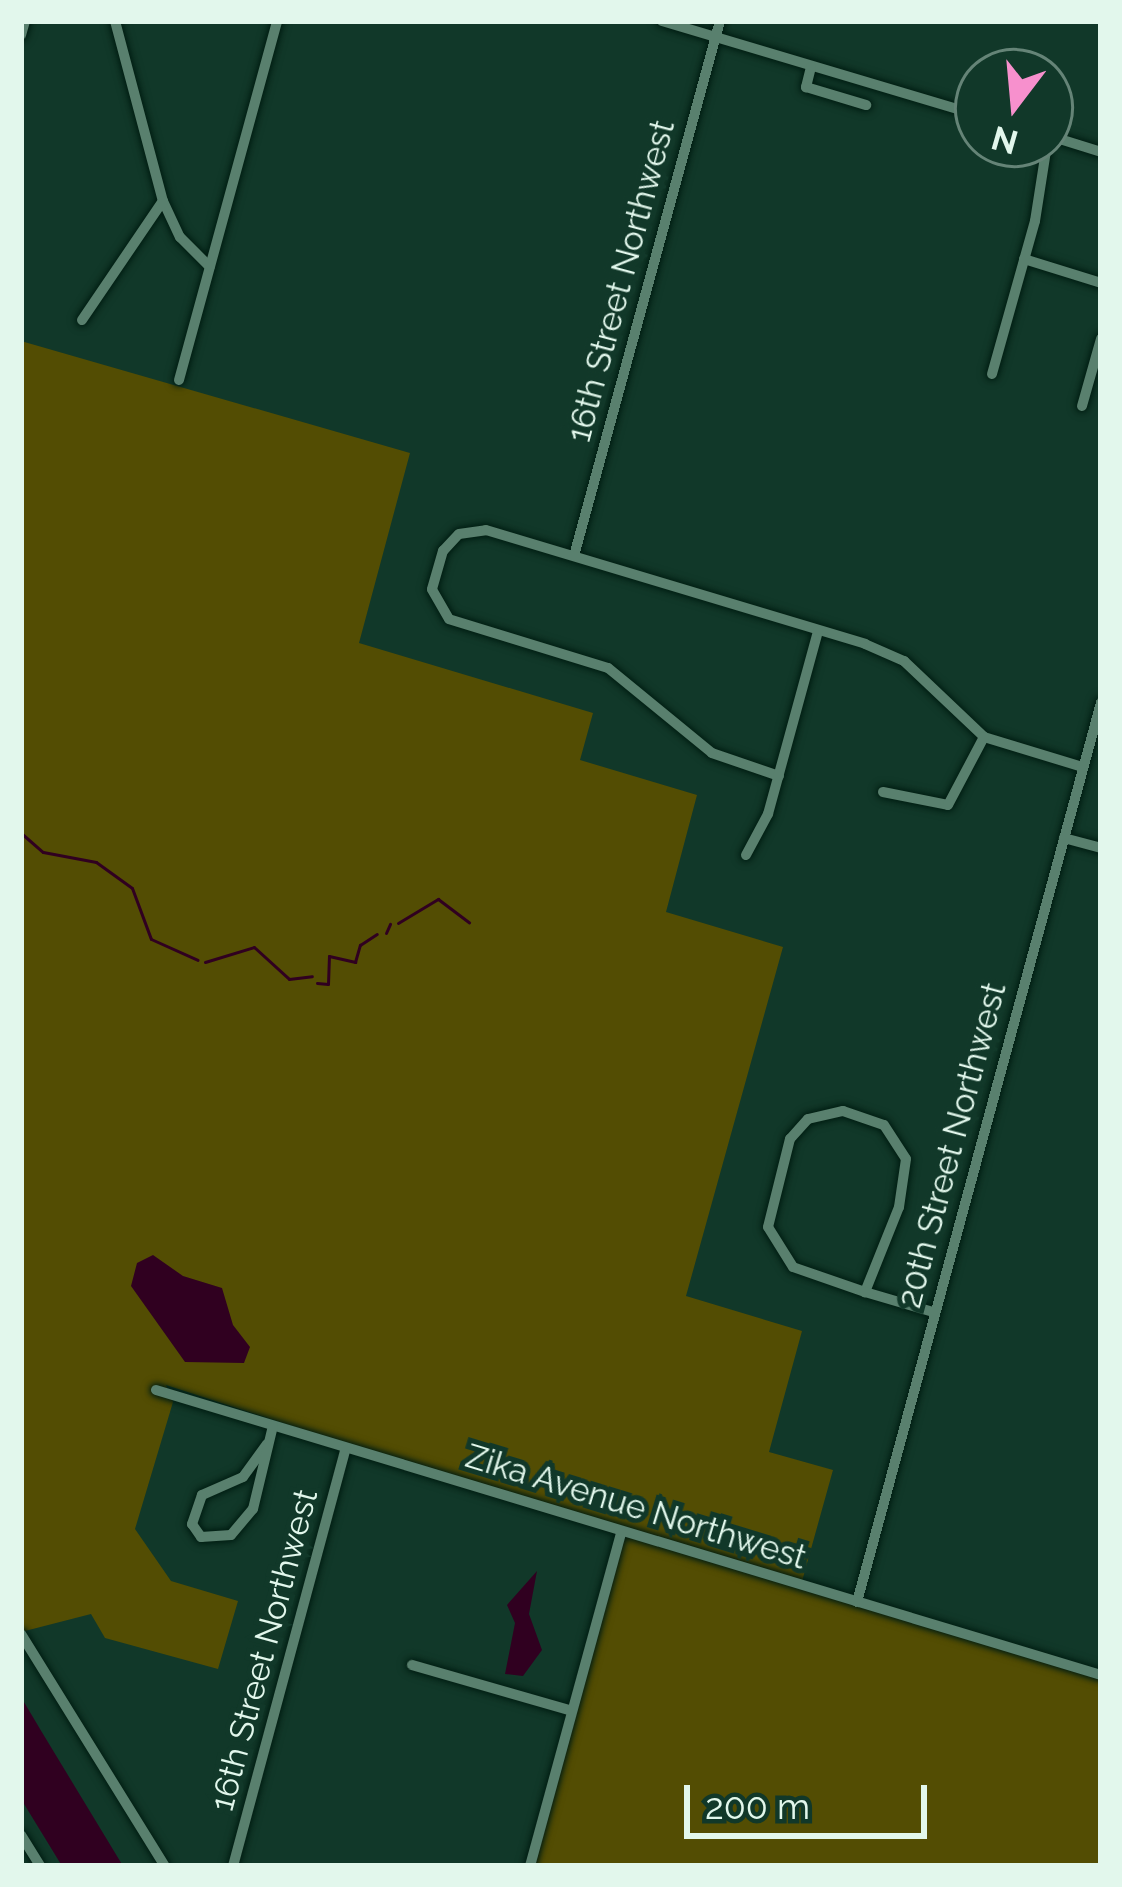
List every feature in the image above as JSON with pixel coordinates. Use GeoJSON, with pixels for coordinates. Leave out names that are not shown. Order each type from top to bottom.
{"type":"FeatureCollection","features":[{"type":"Feature","properties":{"kind":"street"},"geometry":{"type":"LineString","coordinates":[[21,35],[25,21]]}},
{"type":"Feature","properties":{"kind":"street"},"geometry":{"type":"LineString","coordinates":[[116,21],[164,201],[180,237],[210,267]]}},
{"type":"Feature","properties":{"kind":"street"},"geometry":{"type":"LineString","coordinates":[[178,380],[277,21]]}},
{"type":"Feature","properties":{"kind":"street"},"geometry":{"type":"LineString","coordinates":[[662,21],[954,109]]}},
{"type":"Feature","properties":{"kind":"street","name":"16th Street Northwest"},"geometry":{"type":"LineString","coordinates":[[574,556],[720,21]]}},
{"type":"Feature","properties":{"kind":"street"},"geometry":{"type":"LineString","coordinates":[[811,67],[806,87],[866,105]]}},
{"type":"Feature","properties":{"kind":"street"},"geometry":{"type":"LineString","coordinates":[[992,374],[1043,168]]}},
{"type":"Feature","properties":{"kind":"street"},"geometry":{"type":"LineString","coordinates":[[82,320],[164,201]]}},
{"type":"Feature","properties":{"kind":"street"},"geometry":{"type":"LineString","coordinates":[[1024,259],[1101,283]]}},
{"type":"Feature","properties":{"kind":"street"},"geometry":{"type":"LineString","coordinates":[[1082,406],[1101,339]]}},
{"type":"Feature","properties":{"kind":"street"},"geometry":{"type":"LineString","coordinates":[[778,776],[712,753],[608,668],[449,619],[434,599],[436,569],[451,541],[472,529],[574,556],[904,661],[983,737],[1083,767]]}},
{"type":"Feature","properties":{"kind":"street"},"geometry":{"type":"LineString","coordinates":[[746,855],[778,776],[818,631]]}},
{"type":"Feature","properties":{"kind":"street","name":"20th Street Northwest"},"geometry":{"type":"LineString","coordinates":[[857,1602],[1101,703]]}},
{"type":"Feature","properties":{"kind":"street"},"geometry":{"type":"LineString","coordinates":[[883,792],[948,805],[983,737]]}},
{"type":"Feature","properties":{"kind":"street"},"geometry":{"type":"LineString","coordinates":[[1064,838],[1101,848]]}},
{"type":"Feature","properties":{"kind":"street"},"geometry":{"type":"LineString","coordinates":[[865,1292],[899,1207],[906,1160],[884,1125],[830,1112],[790,1139],[771,1204],[770,1237],[793,1267],[865,1292],[933,1312]]}},
{"type":"Feature","properties":{"kind":"street","name":"Zika Avenue Northwest"},"geometry":{"type":"LineString","coordinates":[[156,1390],[1101,1675]]}},
{"type":"Feature","properties":{"kind":"street"},"geometry":{"type":"LineString","coordinates":[[267,1444],[242,1478],[202,1495],[192,1524],[202,1537],[215,1540],[242,1526],[254,1509],[272,1426]]}},
{"type":"Feature","properties":{"kind":"street","name":"16th Street Northwest"},"geometry":{"type":"LineString","coordinates":[[233,1866],[346,1448]]}},
{"type":"Feature","properties":{"kind":"street"},"geometry":{"type":"LineString","coordinates":[[530,1866],[621,1533]]}},
{"type":"Feature","properties":{"kind":"street"},"geometry":{"type":"LineString","coordinates":[[21,1634],[165,1866]]}},
{"type":"Feature","properties":{"kind":"street"},"geometry":{"type":"LineString","coordinates":[[412,1665],[572,1712]]}},
{"type":"Feature","properties":{"kind":"street"},"geometry":{"type":"LineString","coordinates":[[21,1835],[40,1866]]}},
{"type":"Feature","properties":{"kind":"shaded area"},"geometry":{"type":"Polygon","coordinates":[[[21,341],[410,453],[359,643],[593,713],[580,760],[697,795],[666,912],[783,947],[686,1296],[802,1331],[769,1452],[833,1470],[801,1585],[1101,1675],[1101,1866],[530,1866],[621,1533],[166,1385],[173,1402],[135,1529],[171,1581],[238,1601],[218,1669],[105,1638],[91,1614],[21,1632],[21,341]]]}},
{"type":"Feature","properties":{"kind":"shaded area"},"geometry":{"type":"Polygon","coordinates":[[[153,1255],[183,1276],[222,1288],[233,1325],[250,1347],[244,1363],[185,1362],[131,1286],[137,1263],[153,1255]]]}},
{"type":"Feature","properties":{"kind":"shaded area"},"geometry":{"type":"Polygon","coordinates":[[[537,1571],[529,1614],[542,1650],[523,1676],[505,1674],[515,1623],[507,1605],[537,1571]]]}},
{"type":"Feature","properties":{"kind":"shaded area"},"geometry":{"type":"Polygon","coordinates":[[[21,1697],[123,1866],[62,1866],[21,1799],[21,1697]]]}},
{"type":"Feature","properties":{"kind":"waterway"},"geometry":{"type":"LineString","coordinates":[[21,833],[43,852],[96,862],[132,888],[151,939],[198,960]]}},
{"type":"Feature","properties":{"kind":"waterway"},"geometry":{"type":"LineString","coordinates":[[398,923],[438,899],[469,922]]}},
{"type":"Feature","properties":{"kind":"waterway"},"geometry":{"type":"LineString","coordinates":[[386,933],[390,924]]}},
{"type":"Feature","properties":{"kind":"waterway"},"geometry":{"type":"LineString","coordinates":[[317,983],[328,984],[329,956],[355,962],[360,945],[377,934]]}},
{"type":"Feature","properties":{"kind":"waterway"},"geometry":{"type":"LineString","coordinates":[[205,962],[254,947],[289,979],[312,976]]}}]}
